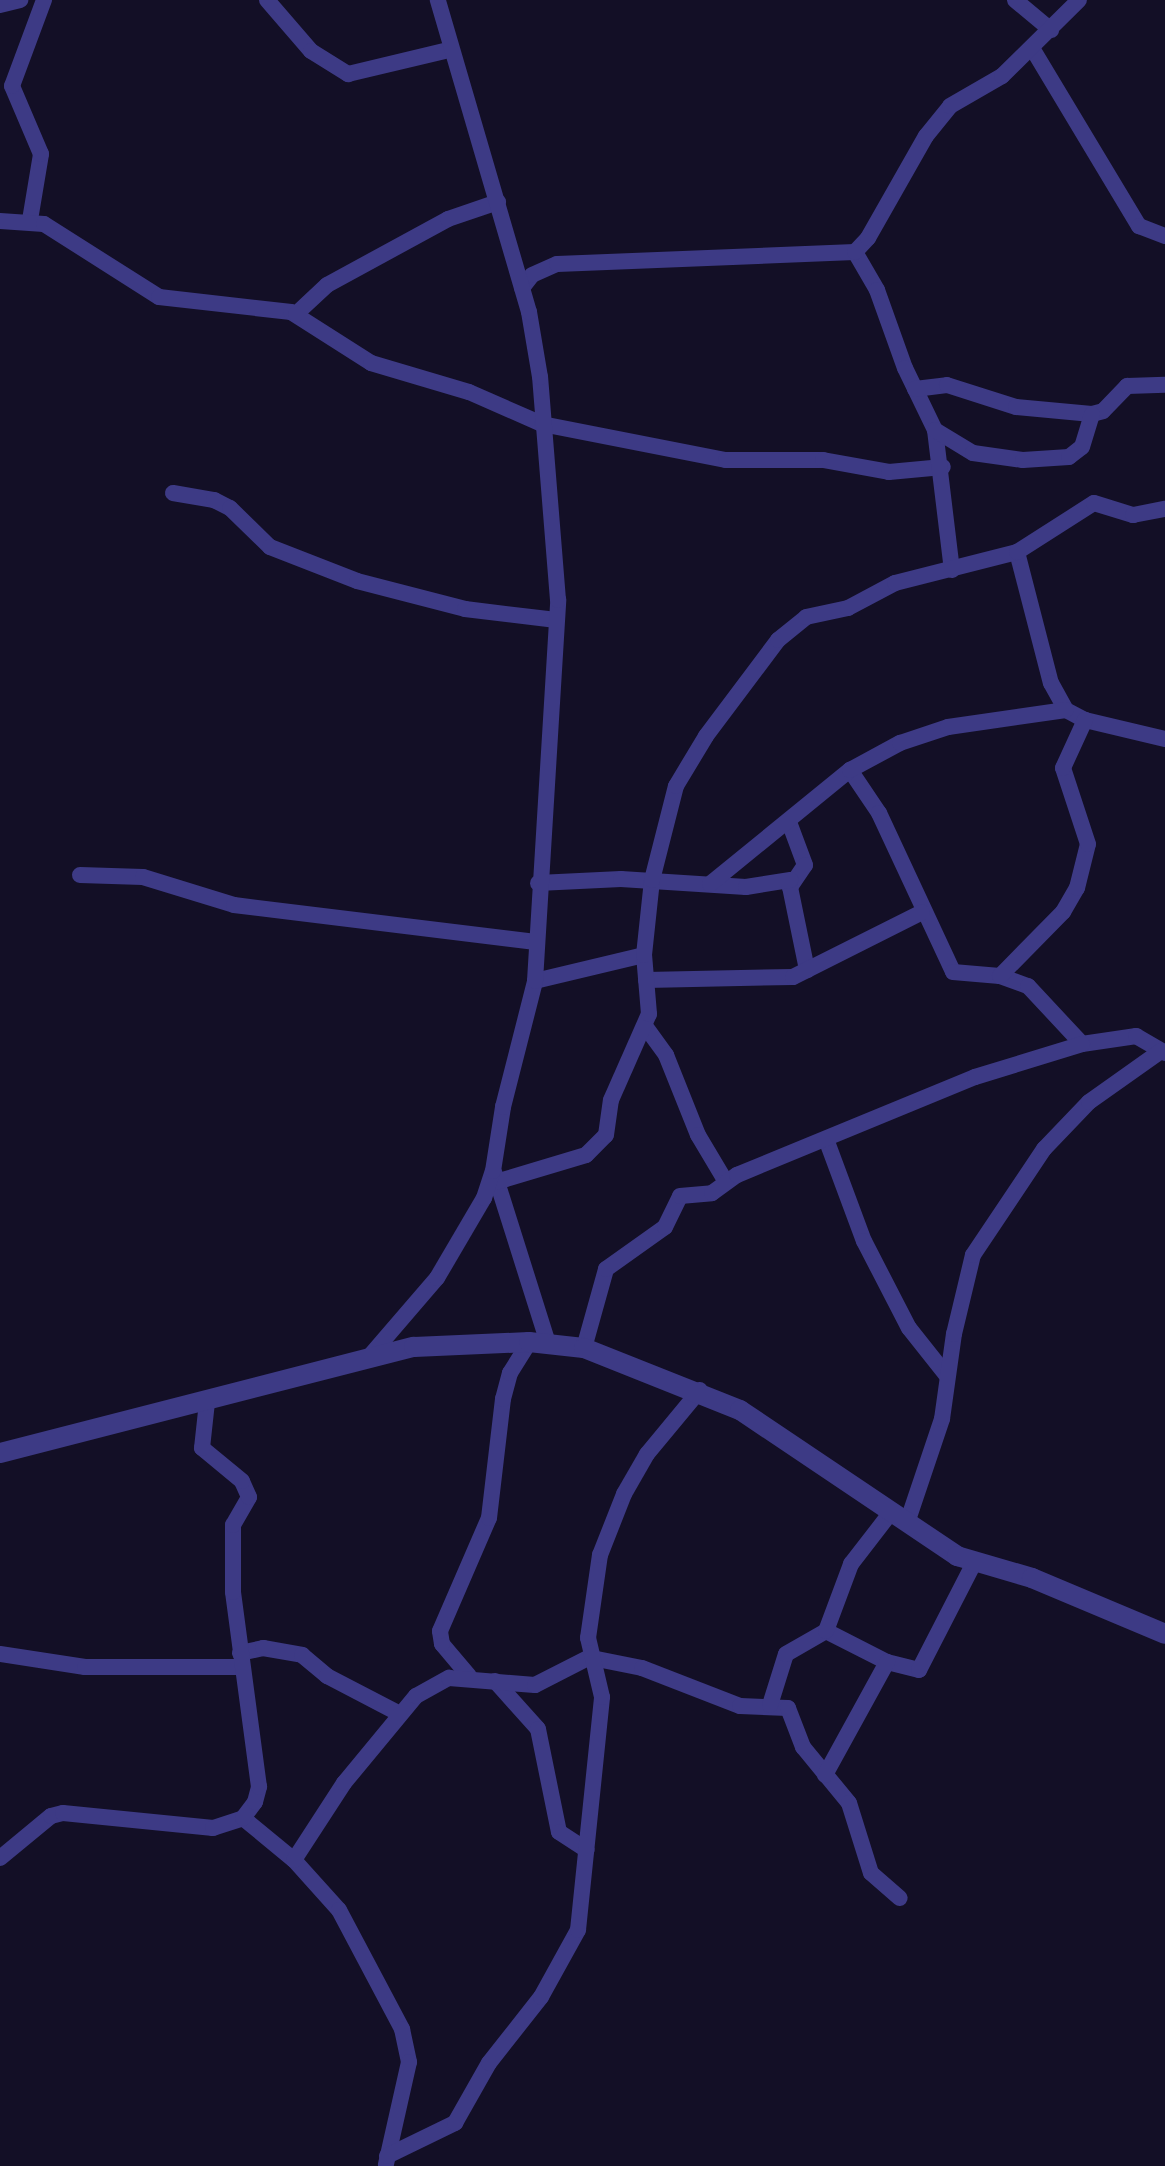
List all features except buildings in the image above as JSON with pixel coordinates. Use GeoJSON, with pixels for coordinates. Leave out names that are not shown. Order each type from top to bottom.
{"type":"FeatureCollection","features":[{"type":"Feature","properties":{"kind":"street"},"geometry":{"type":"LineString","coordinates":[[0,5],[20,0]]}},
{"type":"Feature","properties":{"kind":"street"},"geometry":{"type":"LineString","coordinates":[[30,220],[41,154],[12,86],[44,0]]}},
{"type":"Feature","properties":{"kind":"street"},"geometry":{"type":"LineString","coordinates":[[267,0],[311,51],[348,74],[449,50]]}},
{"type":"Feature","properties":{"kind":"street"},"geometry":{"type":"LineString","coordinates":[[369,1357],[437,1278],[495,1176],[503,1107],[535,981],[538,883],[559,574],[542,424],[540,377],[522,288],[449,50],[438,0]]}},
{"type":"Feature","properties":{"kind":"street"},"geometry":{"type":"LineString","coordinates":[[1015,0],[1051,30]]}},
{"type":"Feature","properties":{"kind":"street"},"geometry":{"type":"LineString","coordinates":[[522,288],[532,275],[557,264],[855,252],[868,238],[932,127],[950,106],[996,80],[1079,0]]}},
{"type":"Feature","properties":{"kind":"street"},"geometry":{"type":"LineString","coordinates":[[1032,48],[1139,226],[1165,236]]}},
{"type":"Feature","properties":{"kind":"street"},"geometry":{"type":"LineString","coordinates":[[296,314],[327,285],[448,219],[498,202]]}},
{"type":"Feature","properties":{"kind":"street"},"geometry":{"type":"LineString","coordinates":[[0,221],[30,220],[44,224],[151,295],[268,305],[296,314],[371,363],[469,392],[542,424],[726,460],[823,460],[889,472],[942,463],[973,453]]}},
{"type":"Feature","properties":{"kind":"street"},"geometry":{"type":"LineString","coordinates":[[855,252],[877,290],[915,389],[935,430],[942,463],[952,570]]}},
{"type":"Feature","properties":{"kind":"street"},"geometry":{"type":"LineString","coordinates":[[915,389],[947,385],[1016,407],[1092,414],[1103,411],[1127,386],[1165,385]]}},
{"type":"Feature","properties":{"kind":"street"},"geometry":{"type":"LineString","coordinates":[[935,430],[973,453],[1023,460],[1073,456],[1082,447],[1092,414]]}},
{"type":"Feature","properties":{"kind":"street"},"geometry":{"type":"LineString","coordinates":[[173,493],[214,500],[230,508],[270,547],[357,581],[465,609],[556,620]]}},
{"type":"Feature","properties":{"kind":"street"},"geometry":{"type":"LineString","coordinates":[[495,1176],[564,1164],[599,1145],[621,1072],[645,1026],[644,955],[652,880],[684,768],[778,640],[818,612],[848,608],[895,583],[1017,552],[1094,503],[1133,515],[1165,509]]}},
{"type":"Feature","properties":{"kind":"street"},"geometry":{"type":"LineString","coordinates":[[1017,552],[1051,683],[1066,710],[1085,720],[1165,739]]}},
{"type":"Feature","properties":{"kind":"street"},"geometry":{"type":"LineString","coordinates":[[710,884],[850,770],[900,743],[948,727],[1066,710]]}},
{"type":"Feature","properties":{"kind":"street"},"geometry":{"type":"LineString","coordinates":[[1000,976],[1063,912],[1077,888],[1088,844],[1063,768],[1085,720]]}},
{"type":"Feature","properties":{"kind":"street"},"geometry":{"type":"LineString","coordinates":[[850,770],[879,813],[922,912],[953,972],[1000,976],[1033,991],[1082,1044]]}},
{"type":"Feature","properties":{"kind":"street"},"geometry":{"type":"LineString","coordinates":[[538,883],[652,880],[746,887],[790,880],[805,868],[789,822]]}},
{"type":"Feature","properties":{"kind":"street"},"geometry":{"type":"LineString","coordinates":[[80,875],[143,877],[234,905],[536,942]]}},
{"type":"Feature","properties":{"kind":"street"},"geometry":{"type":"LineString","coordinates":[[790,880],[807,970]]}},
{"type":"Feature","properties":{"kind":"street"},"geometry":{"type":"LineString","coordinates":[[646,980],[777,978],[807,970],[922,912]]}},
{"type":"Feature","properties":{"kind":"street"},"geometry":{"type":"LineString","coordinates":[[535,981],[644,955]]}},
{"type":"Feature","properties":{"kind":"street"},"geometry":{"type":"LineString","coordinates":[[645,1026],[666,1055],[698,1135],[726,1182]]}},
{"type":"Feature","properties":{"kind":"street"},"geometry":{"type":"LineString","coordinates":[[584,1348],[606,1269],[665,1227],[680,1196],[712,1193],[726,1182],[1025,1058],[1082,1044],[1136,1036],[1163,1052],[1089,1102],[1044,1149],[973,1255],[947,1376],[942,1419],[900,1516],[851,1564],[826,1631],[786,1654],[770,1705]]}},
{"type":"Feature","properties":{"kind":"street"},"geometry":{"type":"LineString","coordinates":[[826,1139],[864,1241],[909,1328],[947,1376]]}},
{"type":"Feature","properties":{"kind":"street"},"geometry":{"type":"LineString","coordinates":[[495,1176],[538,1342]]}},
{"type":"Feature","properties":{"kind":"street"},"geometry":{"type":"LineString","coordinates":[[469,1676],[442,1644],[440,1631],[489,1518],[503,1399],[510,1373],[538,1342]]}},
{"type":"Feature","properties":{"kind":"street"},"geometry":{"type":"LineString","coordinates":[[0,1453],[414,1347],[538,1342],[584,1348],[700,1390],[767,1426],[974,1563],[1032,1578],[1165,1634]]}},
{"type":"Feature","properties":{"kind":"street"},"geometry":{"type":"LineString","coordinates":[[387,2161],[455,2123],[489,2063],[541,1997],[578,1930],[602,1697],[588,1625],[609,1527],[647,1454],[700,1390]]}},
{"type":"Feature","properties":{"kind":"street"},"geometry":{"type":"LineString","coordinates":[[0,1858],[51,1816],[63,1813],[213,1828],[243,1818],[259,1787],[241,1660],[232,1537],[235,1519],[249,1497],[242,1481],[202,1448],[207,1402]]}},
{"type":"Feature","properties":{"kind":"street"},"geometry":{"type":"LineString","coordinates":[[826,1631],[887,1662],[921,1669],[974,1563]]}},
{"type":"Feature","properties":{"kind":"street"},"geometry":{"type":"LineString","coordinates":[[0,1654],[85,1667],[241,1660],[263,1648],[302,1655],[327,1676],[400,1714]]}},
{"type":"Feature","properties":{"kind":"street"},"geometry":{"type":"LineString","coordinates":[[294,1860],[344,1783],[400,1714],[432,1685],[469,1676],[535,1685],[592,1657],[642,1668],[740,1706],[788,1708],[803,1747],[849,1803],[871,1873],[900,1898]]}},
{"type":"Feature","properties":{"kind":"street"},"geometry":{"type":"LineString","coordinates":[[825,1775],[887,1662]]}},
{"type":"Feature","properties":{"kind":"street"},"geometry":{"type":"LineString","coordinates":[[491,1678],[533,1719],[559,1832],[587,1850]]}},
{"type":"Feature","properties":{"kind":"street"},"geometry":{"type":"LineString","coordinates":[[243,1818],[294,1860],[339,1910],[405,2038],[409,2062],[387,2161]]}}]}
